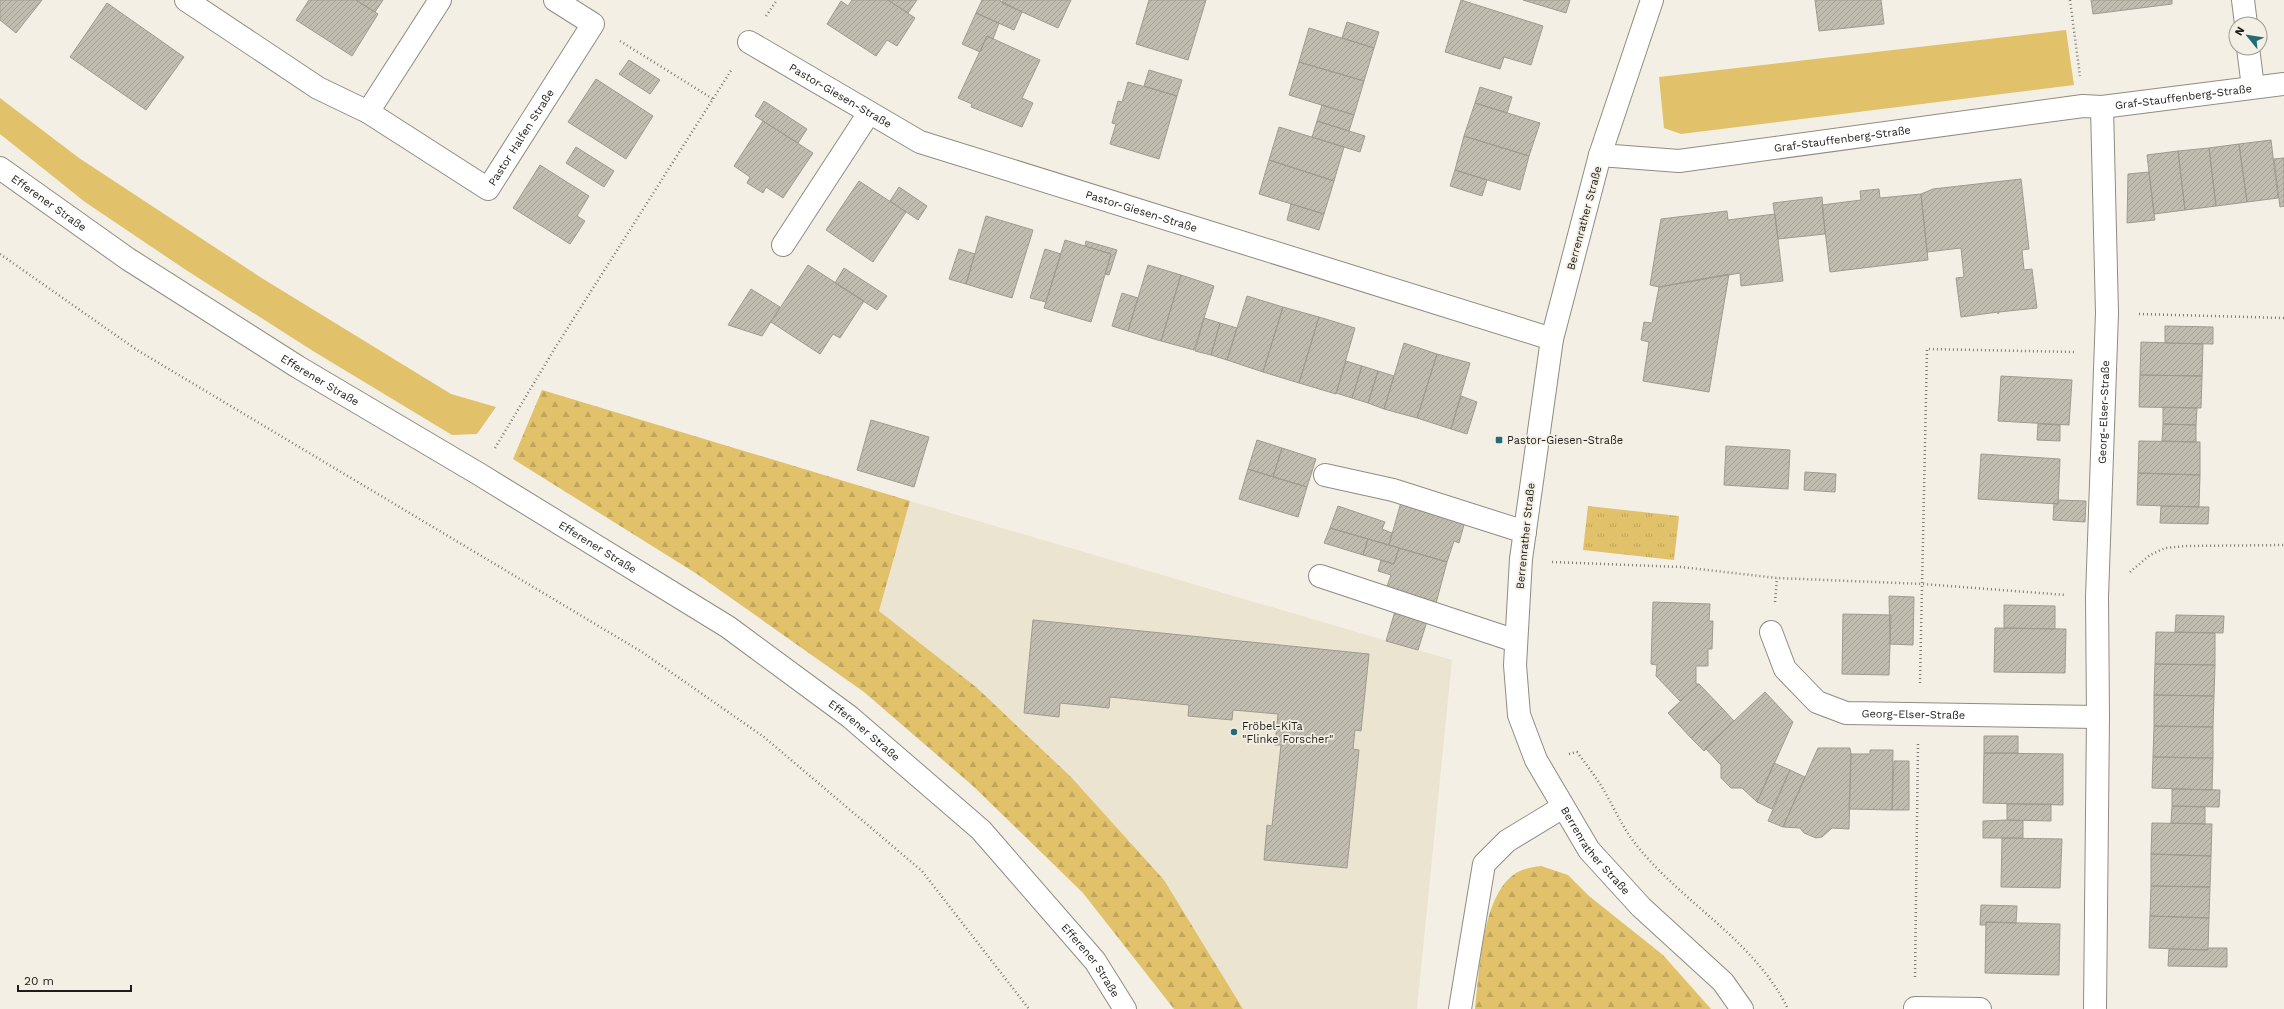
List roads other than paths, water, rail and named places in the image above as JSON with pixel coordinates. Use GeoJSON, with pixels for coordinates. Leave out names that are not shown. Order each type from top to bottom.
{"type":"FeatureCollection","features":[{"type":"Feature","properties":{"kind":"street","name":"Pastor Halfen Straße"},"geometry":{"type":"LineString","coordinates":[[186,0],[318,88],[368,112],[488,189],[593,24],[555,0]]}},
{"type":"Feature","properties":{"kind":"street"},"geometry":{"type":"LineString","coordinates":[[368,112],[440,0]]}},
{"type":"Feature","properties":{"kind":"street","name":"Berrenrather Straße"},"geometry":{"type":"LineString","coordinates":[[1652,0],[1600,155],[1552,339],[1524,532],[1514,665],[1519,715],[1536,760],[1589,850],[1642,907],[1723,982],[1742,1009]]}},
{"type":"Feature","properties":{"kind":"street"},"geometry":{"type":"LineString","coordinates":[[2243,0],[2245,16]]}},
{"type":"Feature","properties":{"kind":"street","name":"Pastor-Giesen-Straße"},"geometry":{"type":"LineString","coordinates":[[749,42],[920,142],[1552,339]]}},
{"type":"Feature","properties":{"kind":"street"},"geometry":{"type":"LineString","coordinates":[[2249,56],[2253,88]]}},
{"type":"Feature","properties":{"kind":"street","name":"Graf-Stauffenberg-Straße"},"geometry":{"type":"LineString","coordinates":[[1600,155],[1679,161],[2093,107],[2284,84]]}},
{"type":"Feature","properties":{"kind":"street","name":"Georg-Elser-Straße"},"geometry":{"type":"LineString","coordinates":[[2093,107],[2107,313],[2097,597],[2098,717],[2095,1009]]}},
{"type":"Feature","properties":{"kind":"street"},"geometry":{"type":"LineString","coordinates":[[783,245],[869,113]]}},
{"type":"Feature","properties":{"kind":"street","name":"Efferener Straße"},"geometry":{"type":"LineString","coordinates":[[0,168],[128,259],[291,363],[479,474],[728,627],[850,717],[981,830],[1095,961],[1125,1009]]}},
{"type":"Feature","properties":{"kind":"street"},"geometry":{"type":"LineString","coordinates":[[1325,475],[1393,490],[1524,532]]}},
{"type":"Feature","properties":{"kind":"street"},"geometry":{"type":"LineString","coordinates":[[1320,576],[1516,641]]}},
{"type":"Feature","properties":{"kind":"street","name":"Georg-Elser-Straße"},"geometry":{"type":"LineString","coordinates":[[1771,632],[1785,669],[1817,702],[1846,713],[2098,717]]}},
{"type":"Feature","properties":{"kind":"street"},"geometry":{"type":"LineString","coordinates":[[1460,1009],[1484,864],[1507,841],[1563,807]]}},
{"type":"Feature","properties":{"kind":"street"},"geometry":{"type":"LineString","coordinates":[[1915,1008],[1980,1009]]}},
{"type":"Feature","properties":{"kind":"place","name":"Pastor-Giesen-Straße"},"geometry":{"type":"Point","coordinates":[1499,440]}},
{"type":"Feature","properties":{"kind":"place","name":"Fröbel-KiTa \"Flinke Forscher\""},"geometry":{"type":"Point","coordinates":[1234,732]}}]}
